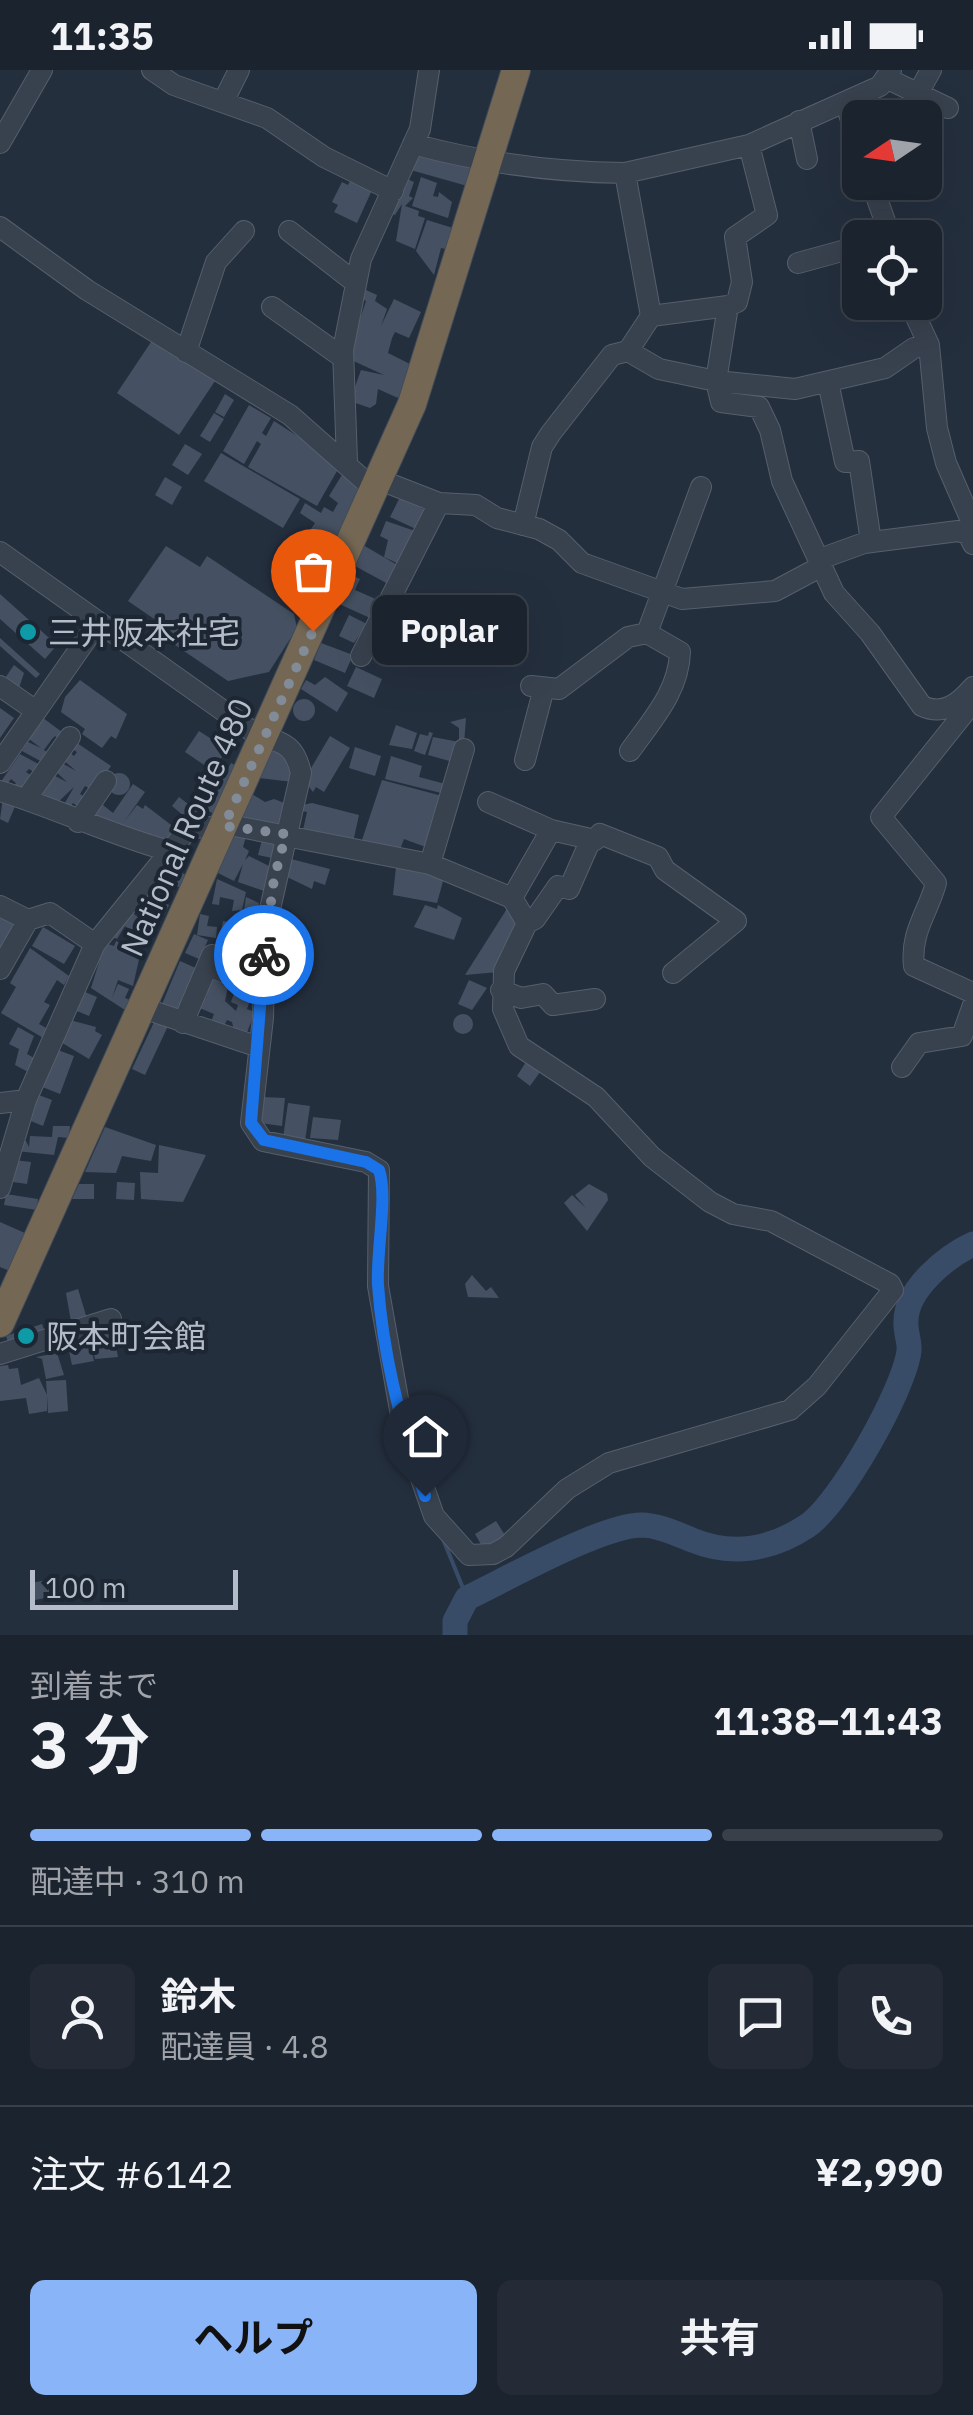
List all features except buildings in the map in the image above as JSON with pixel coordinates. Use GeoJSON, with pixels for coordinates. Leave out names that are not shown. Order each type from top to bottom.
{"type":"FeatureCollection","features":[{"type":"Feature","properties":{"kind":"highway","name":"National Route 480"},"geometry":{"type":"LineString","coordinates":[[0,1323],[412,404],[516,70]]}},
{"type":"Feature","properties":{"kind":"street"},"geometry":{"type":"LineString","coordinates":[[0,143],[42,70]]}},
{"type":"Feature","properties":{"kind":"street"},"geometry":{"type":"LineString","coordinates":[[152,70],[174,85],[267,118],[324,157],[393,191]]}},
{"type":"Feature","properties":{"kind":"street"},"geometry":{"type":"LineString","coordinates":[[224,100],[239,70]]}},
{"type":"Feature","properties":{"kind":"street"},"geometry":{"type":"LineString","coordinates":[[347,461],[342,357],[356,283],[362,258],[414,144],[429,70]]}},
{"type":"Feature","properties":{"kind":"street"},"geometry":{"type":"LineString","coordinates":[[917,96],[930,70]]}},
{"type":"Feature","properties":{"kind":"street"},"geometry":{"type":"LineString","coordinates":[[854,100],[880,86],[889,74],[917,96],[948,108]]}},
{"type":"Feature","properties":{"kind":"street"},"geometry":{"type":"LineString","coordinates":[[414,144],[488,162],[563,172],[624,173],[749,145],[842,105]]}},
{"type":"Feature","properties":{"kind":"street"},"geometry":{"type":"LineString","coordinates":[[799,121],[807,159]]}},
{"type":"Feature","properties":{"kind":"street"},"geometry":{"type":"LineString","coordinates":[[650,316],[737,302],[742,282],[736,237],[767,215],[749,145]]}},
{"type":"Feature","properties":{"kind":"street"},"geometry":{"type":"LineString","coordinates":[[624,173],[650,316],[628,351]]}},
{"type":"Feature","properties":{"kind":"street"},"geometry":{"type":"LineString","coordinates":[[0,227],[186,352],[290,415],[378,486],[439,504],[476,505],[497,518],[559,540],[582,563],[662,595],[698,600],[775,591],[820,563],[871,542],[958,531],[968,534],[973,544]]}},
{"type":"Feature","properties":{"kind":"street"},"geometry":{"type":"LineString","coordinates":[[186,352],[216,262],[244,231]]}},
{"type":"Feature","properties":{"kind":"street"},"geometry":{"type":"LineString","coordinates":[[289,231],[356,283]]}},
{"type":"Feature","properties":{"kind":"street"},"geometry":{"type":"LineString","coordinates":[[798,263],[842,251]]}},
{"type":"Feature","properties":{"kind":"street"},"geometry":{"type":"LineString","coordinates":[[728,306],[716,381],[721,402],[762,412]]}},
{"type":"Feature","properties":{"kind":"street"},"geometry":{"type":"LineString","coordinates":[[272,307],[342,357]]}},
{"type":"Feature","properties":{"kind":"street"},"geometry":{"type":"LineString","coordinates":[[917,320],[929,344],[937,428],[973,525]]}},
{"type":"Feature","properties":{"kind":"street"},"geometry":{"type":"LineString","coordinates":[[523,525],[542,447],[612,354],[628,351],[660,369],[716,381],[795,389],[885,368],[914,348],[929,344]]}},
{"type":"Feature","properties":{"kind":"street"},"geometry":{"type":"LineString","coordinates":[[828,382],[845,462],[859,461],[871,542]]}},
{"type":"Feature","properties":{"kind":"street"},"geometry":{"type":"LineString","coordinates":[[768,385],[762,412],[782,481],[834,593],[870,633],[922,706],[934,712],[950,708],[973,687]]}},
{"type":"Feature","properties":{"kind":"street"},"geometry":{"type":"LineString","coordinates":[[647,633],[701,488]]}},
{"type":"Feature","properties":{"kind":"street"},"geometry":{"type":"LineString","coordinates":[[361,656],[439,504]]}},
{"type":"Feature","properties":{"kind":"street"},"geometry":{"type":"LineString","coordinates":[[0,552],[265,737],[275,736],[291,746],[298,760],[300,773],[265,932],[260,1047],[251,1123],[255,1134],[264,1140],[366,1162],[379,1170],[378,1286],[409,1447],[440,1526],[469,1555],[493,1554],[567,1490],[609,1463],[790,1410],[817,1386],[892,1290],[890,1284],[771,1221],[732,1214],[710,1202],[652,1156],[596,1097],[519,1046],[503,1010],[500,990],[504,971],[527,924],[536,920],[558,886],[569,889],[591,839],[600,834],[658,857],[665,870],[705,895],[736,921],[673,973]]}},
{"type":"Feature","properties":{"kind":"street"},"geometry":{"type":"LineString","coordinates":[[1,758],[98,624]]}},
{"type":"Feature","properties":{"kind":"street"},"geometry":{"type":"LineString","coordinates":[[525,760],[538,687],[560,689],[628,637],[647,633],[680,652],[680,670],[668,697],[630,751]]}},
{"type":"Feature","properties":{"kind":"street"},"geometry":{"type":"LineString","coordinates":[[0,686],[36,712]]}},
{"type":"Feature","properties":{"kind":"street"},"geometry":{"type":"LineString","coordinates":[[973,702],[881,818],[936,883],[918,921],[912,947],[914,966],[973,994]]}},
{"type":"Feature","properties":{"kind":"street"},"geometry":{"type":"LineString","coordinates":[[26,800],[70,736]]}},
{"type":"Feature","properties":{"kind":"street"},"geometry":{"type":"LineString","coordinates":[[430,864],[464,749]]}},
{"type":"Feature","properties":{"kind":"street"},"geometry":{"type":"LineString","coordinates":[[78,822],[106,782]]}},
{"type":"Feature","properties":{"kind":"street"},"geometry":{"type":"LineString","coordinates":[[0,791],[78,822],[169,851]]}},
{"type":"Feature","properties":{"kind":"street"},"geometry":{"type":"LineString","coordinates":[[488,802],[551,830],[591,839]]}},
{"type":"Feature","properties":{"kind":"street"},"geometry":{"type":"LineString","coordinates":[[0,1188],[26,1100],[95,944],[190,828],[224,826],[286,834],[430,864],[512,898],[527,924]]}},
{"type":"Feature","properties":{"kind":"street"},"geometry":{"type":"LineString","coordinates":[[512,898],[551,830]]}},
{"type":"Feature","properties":{"kind":"street"},"geometry":{"type":"LineString","coordinates":[[0,906],[28,920]]}},
{"type":"Feature","properties":{"kind":"street"},"geometry":{"type":"LineString","coordinates":[[0,969],[28,920],[50,913],[95,944]]}},
{"type":"Feature","properties":{"kind":"street"},"geometry":{"type":"LineString","coordinates":[[184,1023],[210,961],[232,976]]}},
{"type":"Feature","properties":{"kind":"street"},"geometry":{"type":"LineString","coordinates":[[500,990],[521,998],[543,994],[553,1005],[595,999]]}},
{"type":"Feature","properties":{"kind":"street"},"geometry":{"type":"LineString","coordinates":[[902,1066],[919,1043],[962,1036],[973,1006]]}},
{"type":"Feature","properties":{"kind":"street"},"geometry":{"type":"LineString","coordinates":[[142,1008],[260,1047]]}},
{"type":"Feature","properties":{"kind":"street"},"geometry":{"type":"LineString","coordinates":[[0,1103],[26,1100]]}},
{"type":"Feature","properties":{"kind":"street"},"geometry":{"type":"LineString","coordinates":[[0,1354],[111,1318]]}},
{"type":"Feature","properties":{"kind":"waterway"},"geometry":{"type":"LineString","coordinates":[[455,1635],[455,1621],[467,1598],[602,1534],[647,1525],[707,1545],[736,1549],[779,1541],[807,1526],[821,1514],[852,1471],[896,1392],[909,1351],[906,1321],[913,1297],[940,1265],[973,1244]]}},
{"type":"Feature","properties":{"kind":"waterway"},"geometry":{"type":"LineString","coordinates":[[443,1539],[467,1598]]}},
{"type":"Feature","properties":{"kind":"way so far"},"geometry":{"type":"LineString","coordinates":[[264,955],[274,879],[286,834],[224,826],[313,631]]}},
{"type":"Feature","properties":{"kind":"place","name":"Poplar"},"geometry":{"type":"Point","coordinates":[313,631]}},
{"type":"Feature","properties":{"kind":"place","name":"三井阪本社宅"},"geometry":{"type":"Point","coordinates":[28,632]}},
{"type":"Feature","properties":{"kind":"place","name":"阪本町会館"},"geometry":{"type":"Point","coordinates":[26,1336]}},
{"type":"Feature","properties":{"kind":"route"},"geometry":{"type":"LineString","coordinates":[[264,955],[263,1018],[251,1123],[255,1134],[264,1140],[366,1162],[379,1170],[382,1189],[378,1286],[385,1337],[403,1428],[425,1496]]}}]}
